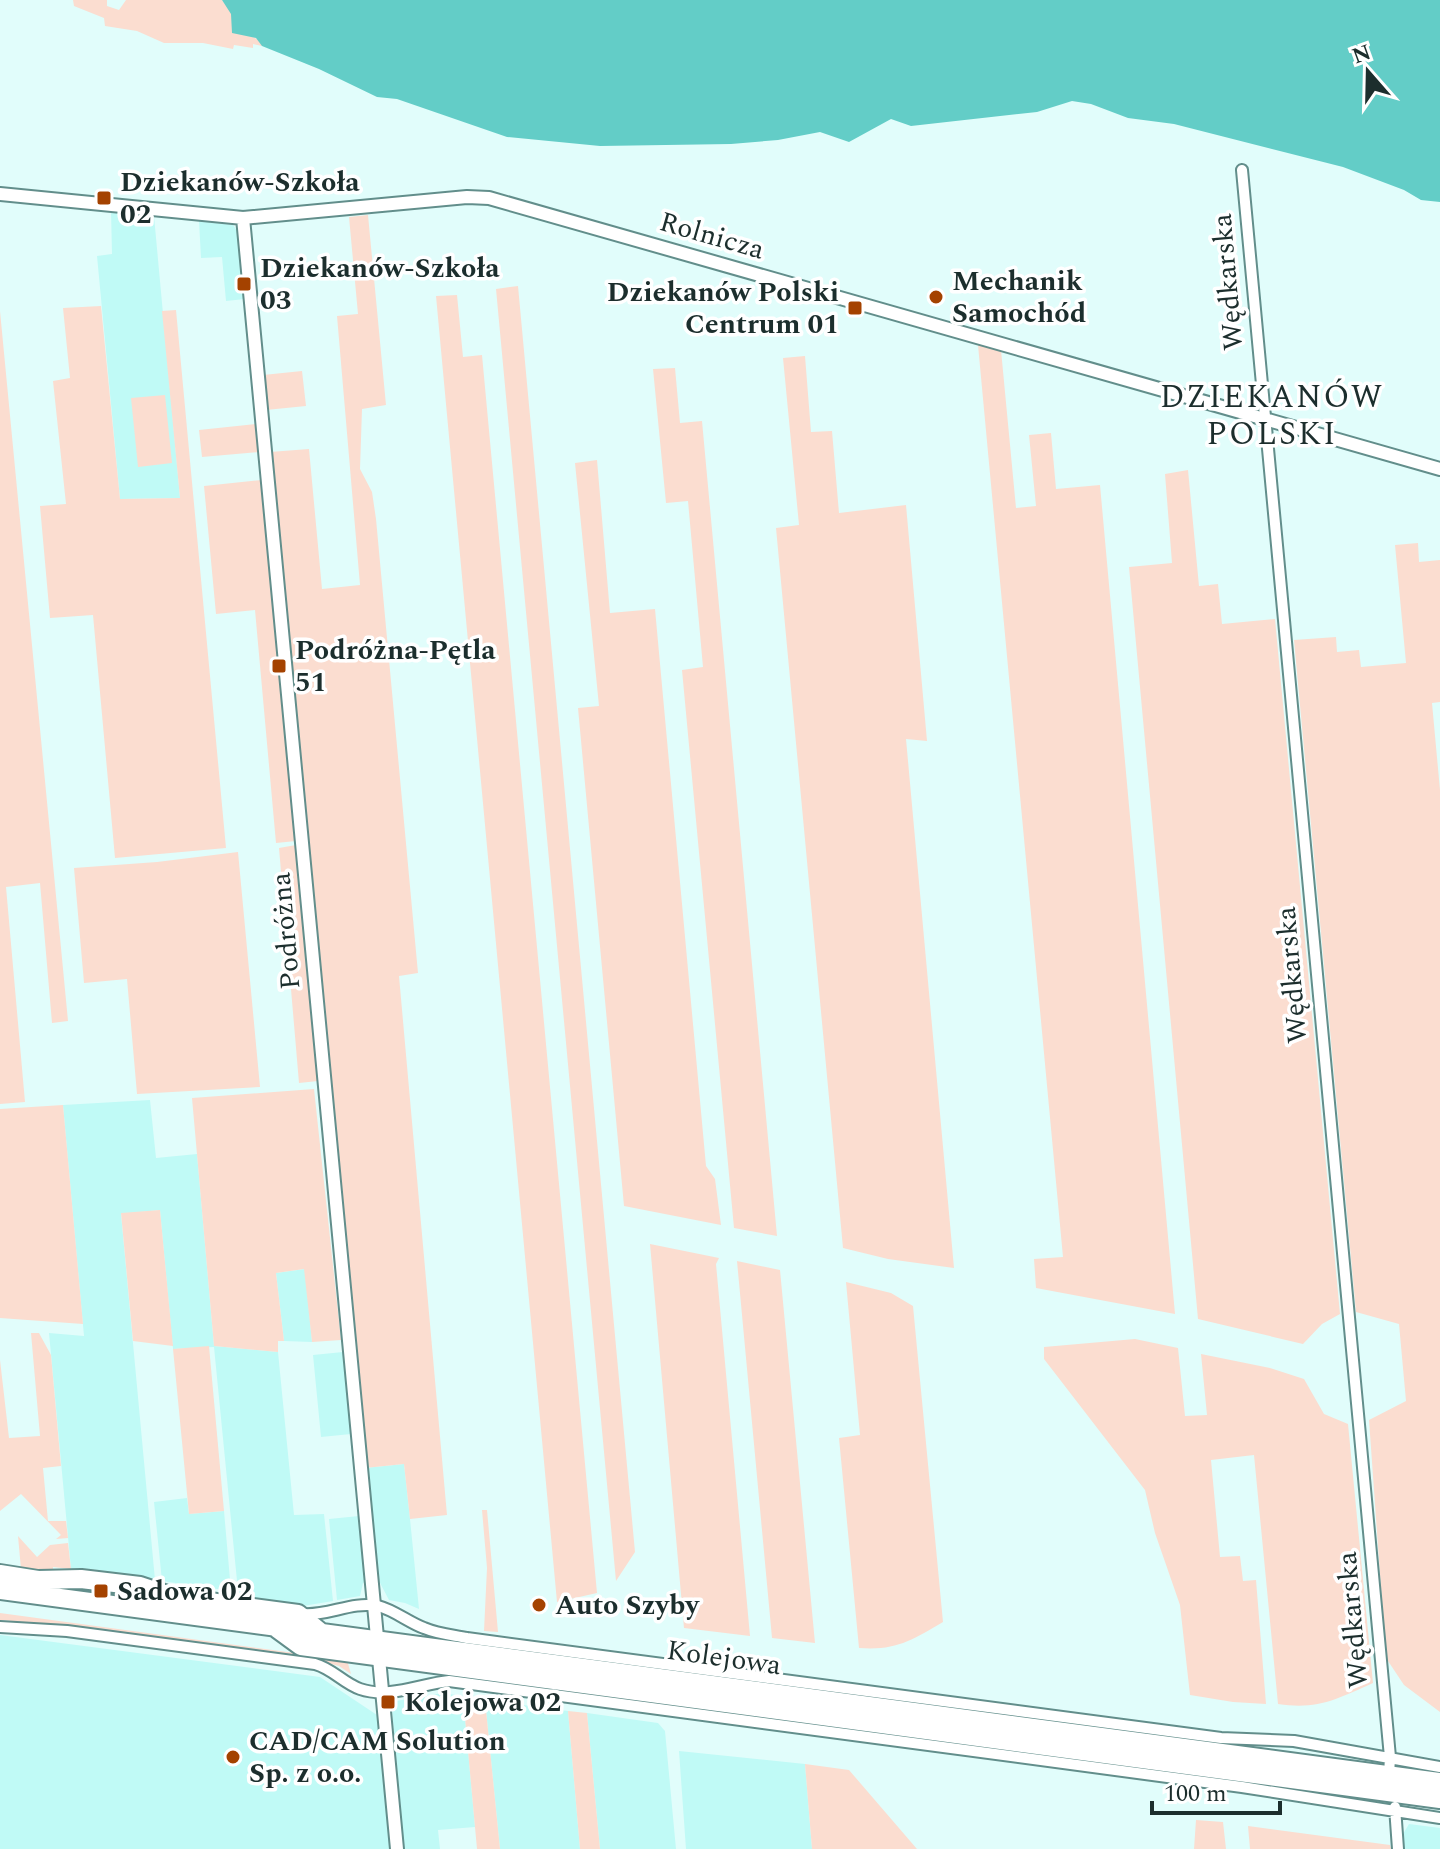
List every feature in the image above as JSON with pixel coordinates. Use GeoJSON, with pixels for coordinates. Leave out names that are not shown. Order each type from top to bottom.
{"type":"FeatureCollection","features":[{"type":"Feature","properties":{"kind":"highway"},"geometry":{"type":"LineString","coordinates":[[0,1574],[38,1580],[81,1579],[140,1586],[173,1597],[298,1614],[321,1632]]}},
{"type":"Feature","properties":{"kind":"highway","name":"Kolejowa"},"geometry":{"type":"LineString","coordinates":[[0,1590],[321,1632],[379,1648],[1440,1799]]}},
{"type":"Feature","properties":{"kind":"highway","name":"Kolejowa"},"geometry":{"type":"LineString","coordinates":[[273,1626],[301,1646],[379,1648],[1389,1766],[1440,1782]]}},
{"type":"Feature","properties":{"kind":"street","name":"Wędkarska"},"geometry":{"type":"LineString","coordinates":[[1242,170],[1389,1766]]}},
{"type":"Feature","properties":{"kind":"street","name":"Rolnicza"},"geometry":{"type":"LineString","coordinates":[[0,194],[243,218],[467,197],[489,198],[1440,469]]}},
{"type":"Feature","properties":{"kind":"street","name":"Podróżna"},"geometry":{"type":"LineString","coordinates":[[243,218],[397,1849]]}},
{"type":"Feature","properties":{"kind":"street"},"geometry":{"type":"LineString","coordinates":[[298,1614],[322,1614],[351,1605],[373,1606],[389,1610],[436,1633],[467,1638],[1221,1738],[1294,1741],[1389,1766]]}},
{"type":"Feature","properties":{"kind":"street"},"geometry":{"type":"LineString","coordinates":[[0,1627],[67,1631],[315,1664],[336,1673],[357,1688],[383,1693],[449,1681],[1242,1787],[1440,1818]]}},
{"type":"Feature","properties":{"kind":"street","name":"Kolejowa"},"geometry":{"type":"LineString","coordinates":[[1389,1766],[1440,1767]]}},
{"type":"Feature","properties":{"kind":"street"},"geometry":{"type":"LineString","coordinates":[[1396,1793],[1394,1812],[1398,1849]]}},
{"type":"Feature","properties":{"kind":"shaded area"},"geometry":{"type":"Polygon","coordinates":[[[73,0],[107,0],[107,6],[119,10],[126,0],[222,0],[247,34],[261,41],[262,46],[234,45],[233,49],[203,43],[164,43],[137,31],[105,26],[104,18],[74,6],[73,0]]]}},
{"type":"Feature","properties":{"kind":"shaded area"},"geometry":{"type":"Polygon","coordinates":[[[111,211],[154,216],[180,498],[120,499],[97,256],[112,254],[111,211]]]}},
{"type":"Feature","properties":{"kind":"shaded area"},"geometry":{"type":"Polygon","coordinates":[[[368,215],[386,405],[362,409],[360,469],[372,492],[376,519],[418,973],[399,976],[447,1515],[410,1519],[404,1464],[365,1468],[270,452],[309,449],[322,589],[360,585],[337,316],[358,314],[349,217],[368,215]]]}},
{"type":"Feature","properties":{"kind":"shaded area"},"geometry":{"type":"Polygon","coordinates":[[[199,221],[233,225],[238,232],[245,299],[226,301],[222,257],[201,258],[199,221]]]}},
{"type":"Feature","properties":{"kind":"shaded area"},"geometry":{"type":"Polygon","coordinates":[[[518,286],[635,1552],[616,1581],[496,289],[518,286]]]}},
{"type":"Feature","properties":{"kind":"shaded area"},"geometry":{"type":"Polygon","coordinates":[[[457,295],[463,357],[482,355],[597,1593],[557,1602],[436,296],[457,295]]]}},
{"type":"Feature","properties":{"kind":"shaded area"},"geometry":{"type":"Polygon","coordinates":[[[101,306],[120,499],[180,498],[162,311],[176,310],[226,848],[115,858],[93,615],[50,618],[40,506],[66,504],[53,381],[70,378],[63,308],[101,306]]]}},
{"type":"Feature","properties":{"kind":"shaded area"},"geometry":{"type":"Polygon","coordinates":[[[0,311],[68,1021],[52,1023],[40,883],[6,887],[25,1102],[0,1104],[0,311]]]}},
{"type":"Feature","properties":{"kind":"shaded area"},"geometry":{"type":"Polygon","coordinates":[[[978,345],[1001,350],[1016,508],[1036,506],[1029,435],[1051,433],[1056,489],[1100,485],[1175,1314],[1036,1288],[1034,1259],[1063,1257],[978,345]]]}},
{"type":"Feature","properties":{"kind":"shaded area"},"geometry":{"type":"Polygon","coordinates":[[[805,356],[811,432],[832,431],[839,513],[906,505],[927,741],[906,739],[954,1268],[888,1259],[843,1248],[776,528],[799,525],[783,358],[805,356]]]}},
{"type":"Feature","properties":{"kind":"shaded area"},"geometry":{"type":"Polygon","coordinates":[[[675,368],[680,423],[702,421],[777,1236],[734,1228],[682,670],[703,667],[688,501],[666,503],[653,369],[675,368]]]}},
{"type":"Feature","properties":{"kind":"shaded area"},"geometry":{"type":"Polygon","coordinates":[[[302,371],[306,406],[266,410],[263,375],[302,371]]]}},
{"type":"Feature","properties":{"kind":"shaded area"},"geometry":{"type":"Polygon","coordinates":[[[165,395],[172,463],[138,467],[131,398],[165,395]]]}},
{"type":"Feature","properties":{"kind":"shaded area"},"geometry":{"type":"Polygon","coordinates":[[[256,424],[259,452],[202,457],[199,430],[256,424]]]}},
{"type":"Feature","properties":{"kind":"shaded area"},"geometry":{"type":"Polygon","coordinates":[[[597,460],[610,613],[655,609],[706,1166],[715,1179],[721,1225],[624,1206],[578,708],[599,706],[575,463],[597,460]]]}},
{"type":"Feature","properties":{"kind":"shaded area"},"geometry":{"type":"Polygon","coordinates":[[[1188,470],[1199,586],[1218,584],[1222,624],[1275,619],[1340,1314],[1322,1324],[1303,1344],[1198,1319],[1129,567],[1172,563],[1165,474],[1188,470]]]}},
{"type":"Feature","properties":{"kind":"shaded area"},"geometry":{"type":"Polygon","coordinates":[[[262,480],[296,841],[276,843],[255,610],[216,614],[204,486],[262,480]]]}},
{"type":"Feature","properties":{"kind":"shaded area"},"geometry":{"type":"Polygon","coordinates":[[[1418,543],[1419,562],[1440,560],[1440,702],[1432,703],[1440,790],[1440,1712],[1404,1685],[1386,1658],[1369,1420],[1406,1401],[1399,1324],[1356,1312],[1294,640],[1336,637],[1337,652],[1359,650],[1361,667],[1406,663],[1395,545],[1418,543]]]}},
{"type":"Feature","properties":{"kind":"shaded area"},"geometry":{"type":"Polygon","coordinates":[[[296,845],[318,1081],[299,1083],[279,848],[296,845]]]}},
{"type":"Feature","properties":{"kind":"shaded area"},"geometry":{"type":"Polygon","coordinates":[[[238,852],[260,1087],[137,1094],[127,979],[84,983],[74,868],[238,852]]]}},
{"type":"Feature","properties":{"kind":"shaded area"},"geometry":{"type":"Polygon","coordinates":[[[314,1089],[341,1340],[312,1342],[304,1269],[276,1273],[284,1341],[278,1341],[278,1352],[214,1346],[192,1098],[314,1089]]]}},
{"type":"Feature","properties":{"kind":"shaded area"},"geometry":{"type":"Polygon","coordinates":[[[150,1100],[156,1158],[197,1154],[214,1346],[278,1352],[294,1515],[324,1514],[333,1601],[303,1606],[241,1599],[214,1347],[173,1349],[160,1210],[121,1214],[155,1580],[71,1569],[49,1333],[84,1336],[63,1105],[150,1100]]]}},
{"type":"Feature","properties":{"kind":"shaded area"},"geometry":{"type":"Polygon","coordinates":[[[63,1105],[83,1324],[0,1318],[0,1109],[63,1105]]]}},
{"type":"Feature","properties":{"kind":"shaded area"},"geometry":{"type":"Polygon","coordinates":[[[160,1210],[173,1346],[133,1341],[121,1213],[160,1210]]]}},
{"type":"Feature","properties":{"kind":"shaded area"},"geometry":{"type":"Polygon","coordinates":[[[650,1244],[719,1258],[716,1264],[750,1636],[684,1628],[650,1244]]]}},
{"type":"Feature","properties":{"kind":"shaded area"},"geometry":{"type":"Polygon","coordinates":[[[737,1261],[780,1270],[815,1643],[772,1638],[737,1261]]]}},
{"type":"Feature","properties":{"kind":"shaded area"},"geometry":{"type":"Polygon","coordinates":[[[305,1269],[312,1342],[284,1341],[276,1273],[305,1269]]]}},
{"type":"Feature","properties":{"kind":"shaded area"},"geometry":{"type":"Polygon","coordinates":[[[846,1282],[891,1293],[913,1306],[943,1622],[913,1639],[883,1648],[859,1648],[839,1438],[860,1435],[846,1282]]]}},
{"type":"Feature","properties":{"kind":"shaded area"},"geometry":{"type":"Polygon","coordinates":[[[31,1333],[39,1333],[51,1355],[61,1466],[43,1468],[48,1521],[66,1521],[68,1538],[56,1539],[61,1535],[21,1494],[0,1511],[0,1360],[9,1438],[40,1436],[31,1333]]]}},
{"type":"Feature","properties":{"kind":"shaded area"},"geometry":{"type":"Polygon","coordinates":[[[1135,1339],[1178,1348],[1185,1416],[1207,1415],[1201,1354],[1270,1368],[1304,1379],[1324,1414],[1348,1424],[1373,1683],[1316,1704],[1278,1704],[1254,1455],[1211,1460],[1220,1557],[1240,1556],[1243,1581],[1256,1580],[1266,1704],[1190,1695],[1180,1605],[1155,1533],[1145,1490],[1044,1359],[1044,1347],[1135,1339]]]}},
{"type":"Feature","properties":{"kind":"shaded area"},"geometry":{"type":"Polygon","coordinates":[[[209,1346],[224,1511],[189,1514],[173,1349],[209,1346]]]}},
{"type":"Feature","properties":{"kind":"shaded area"},"geometry":{"type":"Polygon","coordinates":[[[343,1352],[351,1434],[321,1437],[313,1355],[343,1352]]]}},
{"type":"Feature","properties":{"kind":"shaded area"},"geometry":{"type":"Polygon","coordinates":[[[404,1464],[419,1609],[389,1600],[376,1580],[365,1468],[404,1464]]]}},
{"type":"Feature","properties":{"kind":"shaded area"},"geometry":{"type":"Polygon","coordinates":[[[187,1498],[189,1514],[224,1511],[231,1591],[162,1581],[154,1502],[187,1498]]]}},
{"type":"Feature","properties":{"kind":"shaded area"},"geometry":{"type":"Polygon","coordinates":[[[482,1510],[487,1510],[498,1632],[484,1631],[487,1568],[482,1510]]]}},
{"type":"Feature","properties":{"kind":"shaded area"},"geometry":{"type":"Polygon","coordinates":[[[359,1516],[365,1582],[360,1596],[337,1600],[329,1519],[359,1516]]]}},
{"type":"Feature","properties":{"kind":"shaded area"},"geometry":{"type":"Polygon","coordinates":[[[18,1536],[37,1557],[50,1545],[68,1543],[71,1569],[53,1567],[53,1573],[21,1569],[18,1536]]]}},
{"type":"Feature","properties":{"kind":"shaded area"},"geometry":{"type":"Polygon","coordinates":[[[0,1613],[347,1660],[351,1674],[339,1666],[320,1661],[71,1626],[0,1620],[0,1613]]]}},
{"type":"Feature","properties":{"kind":"shaded area"},"geometry":{"type":"Polygon","coordinates":[[[0,1635],[320,1677],[377,1715],[390,1849],[0,1849],[0,1635]]]}},
{"type":"Feature","properties":{"kind":"shaded area"},"geometry":{"type":"Polygon","coordinates":[[[442,1693],[463,1696],[475,1827],[438,1830],[440,1849],[404,1849],[392,1710],[396,1701],[442,1693]]]}},
{"type":"Feature","properties":{"kind":"shaded area"},"geometry":{"type":"Polygon","coordinates":[[[463,1696],[485,1700],[500,1849],[477,1849],[463,1696]]]}},
{"type":"Feature","properties":{"kind":"shaded area"},"geometry":{"type":"Polygon","coordinates":[[[485,1700],[568,1711],[580,1849],[500,1849],[485,1700]]]}},
{"type":"Feature","properties":{"kind":"shaded area"},"geometry":{"type":"Polygon","coordinates":[[[568,1711],[587,1713],[600,1849],[580,1849],[568,1711]]]}},
{"type":"Feature","properties":{"kind":"shaded area"},"geometry":{"type":"Polygon","coordinates":[[[587,1713],[658,1723],[665,1731],[676,1849],[600,1849],[587,1713]]]}},
{"type":"Feature","properties":{"kind":"shaded area"},"geometry":{"type":"Polygon","coordinates":[[[679,1751],[805,1764],[812,1849],[686,1849],[679,1751]]]}},
{"type":"Feature","properties":{"kind":"shaded area"},"geometry":{"type":"Polygon","coordinates":[[[805,1764],[849,1770],[917,1849],[812,1849],[805,1764]]]}},
{"type":"Feature","properties":{"kind":"shaded area"},"geometry":{"type":"Polygon","coordinates":[[[1196,1820],[1223,1822],[1226,1849],[1194,1849],[1196,1820]]]}},
{"type":"Feature","properties":{"kind":"shaded area"},"geometry":{"type":"Polygon","coordinates":[[[1409,1824],[1440,1828],[1440,1849],[1404,1849],[1403,1834],[1409,1824]]]}},
{"type":"Feature","properties":{"kind":"shaded area"},"geometry":{"type":"Polygon","coordinates":[[[1248,1826],[1390,1845],[1391,1849],[1250,1849],[1248,1826]]]}},
{"type":"Feature","properties":{"kind":"water"},"geometry":{"type":"Polygon","coordinates":[[[222,0],[1440,0],[1440,202],[1421,200],[1404,190],[1343,167],[1174,124],[1128,118],[1091,104],[1072,101],[1037,112],[911,126],[891,119],[849,142],[820,132],[731,144],[600,146],[507,137],[397,99],[377,97],[262,46],[256,38],[232,33],[231,14],[222,0]]]}},
{"type":"Feature","properties":{"kind":"place","name":"Dziekanów-Szkoła 02"},"geometry":{"type":"Point","coordinates":[104,198]}},
{"type":"Feature","properties":{"kind":"place","name":"Dziekanów-Szkoła 03"},"geometry":{"type":"Point","coordinates":[244,284]}},
{"type":"Feature","properties":{"kind":"place","name":"Mechanik Samochód"},"geometry":{"type":"Point","coordinates":[936,297]}},
{"type":"Feature","properties":{"kind":"place","name":"Dziekanów Polski Centrum 01"},"geometry":{"type":"Point","coordinates":[855,308]}},
{"type":"Feature","properties":{"kind":"place","name":"Podróżna-Pętla 51"},"geometry":{"type":"Point","coordinates":[279,666]}},
{"type":"Feature","properties":{"kind":"place","name":"Sadowa 02"},"geometry":{"type":"Point","coordinates":[101,1591]}},
{"type":"Feature","properties":{"kind":"place","name":"Auto Szyby"},"geometry":{"type":"Point","coordinates":[539,1605]}},
{"type":"Feature","properties":{"kind":"place","name":"Kolejowa 02"},"geometry":{"type":"Point","coordinates":[388,1702]}},
{"type":"Feature","properties":{"kind":"place","name":"CAD/CAM Solution Sp. z o.o."},"geometry":{"type":"Point","coordinates":[233,1757]}},
{"type":"Feature","properties":{"kind":"district","name":"DZIEKANÓW POLSKI"},"geometry":{"type":"Point","coordinates":[1272,416]}}]}
